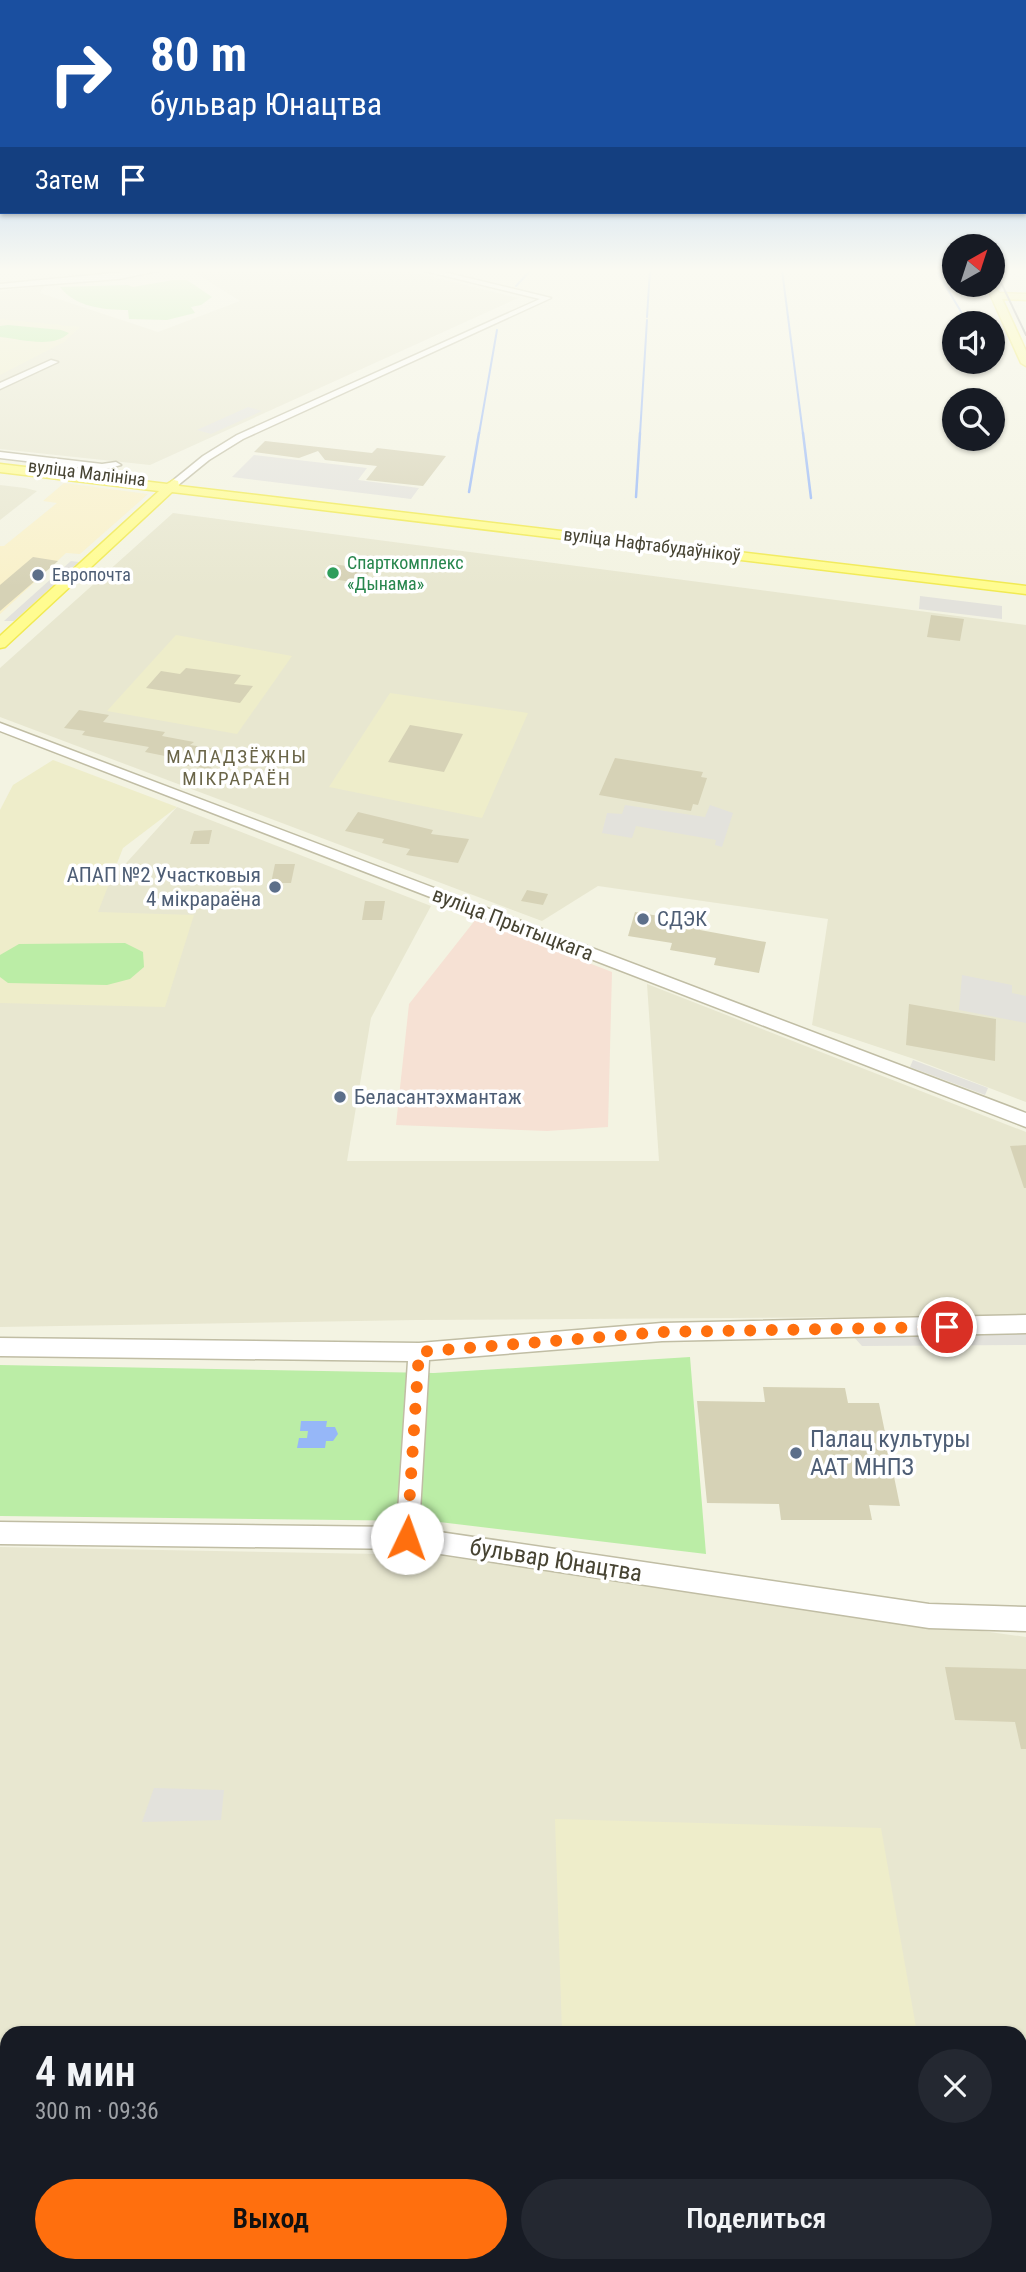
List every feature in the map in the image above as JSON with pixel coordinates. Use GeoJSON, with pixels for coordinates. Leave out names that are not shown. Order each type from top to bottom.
{"type":"FeatureCollection","features":[{"type":"Feature","properties":{"kind":"main road","name":"вуліца Малініна"},"geometry":{"type":"LineString","coordinates":[[0,462],[108,472],[171,487]]}},
{"type":"Feature","properties":{"kind":"main road","name":"вуліца Малініна"},"geometry":{"type":"LineString","coordinates":[[0,468],[108,472]]}},
{"type":"Feature","properties":{"kind":"main road","name":"вуліца Нафтабудаўнікоў"},"geometry":{"type":"LineString","coordinates":[[171,487],[261,500],[1026,590]]}},
{"type":"Feature","properties":{"kind":"main road"},"geometry":{"type":"LineString","coordinates":[[0,644],[171,487]]}},
{"type":"Feature","properties":{"kind":"street"},"geometry":{"type":"LineString","coordinates":[[0,386],[22,376]]}},
{"type":"Feature","properties":{"kind":"street"},"geometry":{"type":"LineString","coordinates":[[171,487],[206,458],[240,437],[375,376]]}},
{"type":"Feature","properties":{"kind":"street","name":"вуліца Малініна"},"geometry":{"type":"LineString","coordinates":[[0,455],[108,472]]}},
{"type":"Feature","properties":{"kind":"street","name":"вуліца Прытыцкага"},"geometry":{"type":"LineString","coordinates":[[0,727],[1026,1120]]}},
{"type":"Feature","properties":{"kind":"street"},"geometry":{"type":"LineString","coordinates":[[0,1347],[419,1352],[662,1332],[1026,1324]]}},
{"type":"Feature","properties":{"kind":"street"},"geometry":{"type":"LineString","coordinates":[[407,1538],[419,1352]]}},
{"type":"Feature","properties":{"kind":"street","name":"бульвар Юнацтва"},"geometry":{"type":"LineString","coordinates":[[0,1533],[407,1538],[929,1616],[1026,1619]]}},
{"type":"Feature","properties":{"kind":"shaded area"},"geometry":{"type":"Polygon","coordinates":[[[0,376],[346,376],[150,465],[0,449],[0,376]]]}},
{"type":"Feature","properties":{"kind":"shaded area"},"geometry":{"type":"Polygon","coordinates":[[[248,407],[262,411],[211,434],[197,430],[248,407]]]}},
{"type":"Feature","properties":{"kind":"shaded area"},"geometry":{"type":"Polygon","coordinates":[[[254,455],[367,468],[358,480],[419,488],[411,499],[232,477],[254,455]]]}},
{"type":"Feature","properties":{"kind":"shaded area"},"geometry":{"type":"Polygon","coordinates":[[[64,483],[148,494],[80,554],[66,553],[0,614],[0,546],[4,546],[57,503],[43,501],[64,483]]]}},
{"type":"Feature","properties":{"kind":"shaded area"},"geometry":{"type":"Polygon","coordinates":[[[0,485],[25,488],[37,491],[0,520],[0,485]]]}},
{"type":"Feature","properties":{"kind":"shaded area"},"geometry":{"type":"Polygon","coordinates":[[[173,513],[1026,625],[1026,1102],[914,1059],[812,1025],[828,919],[598,886],[542,921],[0,717],[0,668],[173,513]]]}},
{"type":"Feature","properties":{"kind":"shaded area"},"geometry":{"type":"Polygon","coordinates":[[[71,561],[79,562],[14,621],[4,621],[71,561]]]}},
{"type":"Feature","properties":{"kind":"shaded area"},"geometry":{"type":"Polygon","coordinates":[[[920,596],[1002,606],[1002,619],[919,609],[920,596]]]}},
{"type":"Feature","properties":{"kind":"shaded area"},"geometry":{"type":"Polygon","coordinates":[[[176,635],[292,656],[237,734],[107,711],[176,635]]]}},
{"type":"Feature","properties":{"kind":"shaded area"},"geometry":{"type":"Polygon","coordinates":[[[390,693],[528,713],[482,818],[329,787],[390,693]]]}},
{"type":"Feature","properties":{"kind":"shaded area"},"geometry":{"type":"Polygon","coordinates":[[[53,760],[177,807],[123,848],[98,912],[194,915],[165,1007],[0,1003],[0,810],[13,785],[53,760]]]}},
{"type":"Feature","properties":{"kind":"shaded area"},"geometry":{"type":"Polygon","coordinates":[[[625,805],[705,817],[710,805],[733,813],[722,847],[715,845],[716,840],[636,826],[632,838],[602,833],[607,813],[622,814],[625,805]]]}},
{"type":"Feature","properties":{"kind":"shaded area"},"geometry":{"type":"Polygon","coordinates":[[[177,807],[431,906],[371,1018],[347,1161],[659,1161],[647,984],[1026,1132],[1026,1316],[416,1320],[0,1327],[0,1002],[177,807]]]}},
{"type":"Feature","properties":{"kind":"shaded area"},"geometry":{"type":"Polygon","coordinates":[[[476,919],[612,972],[608,1127],[547,1131],[396,1125],[409,1004],[476,919]]]}},
{"type":"Feature","properties":{"kind":"shaded area"},"geometry":{"type":"Polygon","coordinates":[[[962,975],[1012,985],[1012,993],[1026,996],[1026,1023],[959,1010],[962,975]]]}},
{"type":"Feature","properties":{"kind":"shaded area"},"geometry":{"type":"Polygon","coordinates":[[[913,1060],[988,1088],[985,1095],[910,1067],[913,1060]]]}},
{"type":"Feature","properties":{"kind":"shaded area"},"geometry":{"type":"Polygon","coordinates":[[[1026,1328],[1026,1345],[862,1346],[852,1335],[1026,1328]]]}},
{"type":"Feature","properties":{"kind":"shaded area"},"geometry":{"type":"Polygon","coordinates":[[[0,1547],[435,1555],[1026,1637],[1026,2026],[0,2026],[0,1547]]]}},
{"type":"Feature","properties":{"kind":"shaded area"},"geometry":{"type":"Polygon","coordinates":[[[154,1788],[224,1790],[221,1820],[142,1822],[154,1788]]]}},
{"type":"Feature","properties":{"kind":"shaded area"},"geometry":{"type":"Polygon","coordinates":[[[555,1819],[881,1828],[916,2026],[562,2026],[555,1819]]]}},
{"type":"Feature","properties":{"kind":"green space"},"geometry":{"type":"Polygon","coordinates":[[[125,943],[143,952],[144,967],[130,979],[107,985],[8,983],[0,977],[0,955],[19,944],[125,943]]]}},
{"type":"Feature","properties":{"kind":"green space"},"geometry":{"type":"Polygon","coordinates":[[[690,1357],[706,1554],[431,1521],[0,1516],[0,1365],[434,1373],[690,1357]]]}},
{"type":"Feature","properties":{"kind":"water"},"geometry":{"type":"Polygon","coordinates":[[[301,1421],[327,1421],[326,1427],[335,1427],[338,1434],[333,1441],[326,1441],[325,1448],[297,1448],[299,1438],[307,1438],[308,1431],[300,1431],[301,1421]]]}},
{"type":"Feature","properties":{"kind":"building"},"geometry":{"type":"Polygon","coordinates":[[[265,441],[372,453],[377,448],[446,456],[423,486],[366,480],[377,466],[325,460],[318,451],[299,458],[254,452],[265,441]]]}},
{"type":"Feature","properties":{"kind":"building"},"geometry":{"type":"Polygon","coordinates":[[[33,557],[58,561],[0,611],[0,585],[33,557]]]}},
{"type":"Feature","properties":{"kind":"building"},"geometry":{"type":"Polygon","coordinates":[[[331,564],[372,569],[361,583],[323,578],[331,564]]]}},
{"type":"Feature","properties":{"kind":"building"},"geometry":{"type":"Polygon","coordinates":[[[931,615],[964,619],[960,641],[927,637],[931,615]]]}},
{"type":"Feature","properties":{"kind":"building"},"geometry":{"type":"Polygon","coordinates":[[[186,668],[241,675],[234,684],[253,686],[240,703],[146,688],[161,671],[180,674],[186,668]]]}},
{"type":"Feature","properties":{"kind":"building"},"geometry":{"type":"Polygon","coordinates":[[[79,710],[109,715],[103,722],[165,732],[162,736],[194,742],[190,745],[224,750],[210,769],[176,764],[180,759],[145,752],[149,747],[82,735],[85,731],[64,728],[79,710]]]}},
{"type":"Feature","properties":{"kind":"building"},"geometry":{"type":"Polygon","coordinates":[[[410,725],[463,734],[444,772],[388,762],[410,725]]]}},
{"type":"Feature","properties":{"kind":"building"},"geometry":{"type":"Polygon","coordinates":[[[615,758],[703,772],[701,777],[707,778],[698,805],[693,804],[691,811],[599,795],[615,758]]]}},
{"type":"Feature","properties":{"kind":"building"},"geometry":{"type":"Polygon","coordinates":[[[358,812],[433,830],[431,834],[469,839],[458,863],[406,855],[410,849],[382,843],[384,839],[345,831],[358,812]]]}},
{"type":"Feature","properties":{"kind":"building"},"geometry":{"type":"Polygon","coordinates":[[[212,830],[209,844],[190,844],[194,831],[212,830]]]}},
{"type":"Feature","properties":{"kind":"building"},"geometry":{"type":"Polygon","coordinates":[[[275,864],[295,864],[291,883],[271,883],[275,864]]]}},
{"type":"Feature","properties":{"kind":"building"},"geometry":{"type":"Polygon","coordinates":[[[527,890],[548,894],[543,905],[521,901],[527,890]]]}},
{"type":"Feature","properties":{"kind":"building"},"geometry":{"type":"Polygon","coordinates":[[[365,901],[385,901],[382,920],[362,920],[365,901]]]}},
{"type":"Feature","properties":{"kind":"building"},"geometry":{"type":"Polygon","coordinates":[[[635,912],[701,923],[700,930],[766,942],[759,973],[714,965],[716,958],[670,950],[672,943],[628,936],[635,912]]]}},
{"type":"Feature","properties":{"kind":"building"},"geometry":{"type":"Polygon","coordinates":[[[909,1004],[996,1019],[995,1061],[906,1045],[909,1004]]]}},
{"type":"Feature","properties":{"kind":"building"},"geometry":{"type":"Polygon","coordinates":[[[1026,1145],[1026,1188],[1024,1188],[1010,1146],[1026,1145]]]}},
{"type":"Feature","properties":{"kind":"building","name":"Палац культуры ААТ МНПЗ"},"geometry":{"type":"Polygon","coordinates":[[[763,1387],[845,1388],[848,1403],[879,1403],[900,1506],[869,1505],[872,1520],[781,1520],[779,1504],[707,1503],[697,1401],[765,1402],[763,1387]]]}},
{"type":"Feature","properties":{"kind":"building"},"geometry":{"type":"Polygon","coordinates":[[[945,1667],[1026,1669],[1026,1749],[1021,1749],[1015,1722],[955,1720],[945,1667]]]}},
{"type":"Feature","properties":{"kind":"waterway"},"geometry":{"type":"LineString","coordinates":[[479,434],[489,376]]}},
{"type":"Feature","properties":{"kind":"waterway"},"geometry":{"type":"LineString","coordinates":[[640,434],[644,376]]}},
{"type":"Feature","properties":{"kind":"waterway"},"geometry":{"type":"LineString","coordinates":[[796,376],[803,434]]}},
{"type":"Feature","properties":{"kind":"waterway"},"geometry":{"type":"LineString","coordinates":[[469,492],[479,433]]}},
{"type":"Feature","properties":{"kind":"waterway"},"geometry":{"type":"LineString","coordinates":[[636,497],[640,433]]}},
{"type":"Feature","properties":{"kind":"waterway"},"geometry":{"type":"LineString","coordinates":[[803,433],[811,498]]}},
{"type":"Feature","properties":{"kind":"place","name":"Спарткомплекс «Дынама»"},"geometry":{"type":"Point","coordinates":[333,573]}},
{"type":"Feature","properties":{"kind":"place","name":"Европочта"},"geometry":{"type":"Point","coordinates":[38,575]}},
{"type":"Feature","properties":{"kind":"place","name":"АПАП №2 Участковыя 4 мікрараёна"},"geometry":{"type":"Point","coordinates":[275,887]}},
{"type":"Feature","properties":{"kind":"place","name":"СДЭК"},"geometry":{"type":"Point","coordinates":[643,919]}},
{"type":"Feature","properties":{"kind":"place","name":"Беласантэхмантаж"},"geometry":{"type":"Point","coordinates":[340,1097]}},
{"type":"Feature","properties":{"kind":"place","name":"Палац культуры ААТ МНПЗ"},"geometry":{"type":"Point","coordinates":[796,1453]}},
{"type":"Feature","properties":{"kind":"district","name":"МАЛАДЗЁЖНЫ МІКРАРАЁН"},"geometry":{"type":"Point","coordinates":[237,767]}},
{"type":"Feature","properties":{"kind":"route"},"geometry":{"type":"LineString","coordinates":[[407,1538],[419,1352],[662,1332],[947,1327]]}}]}
